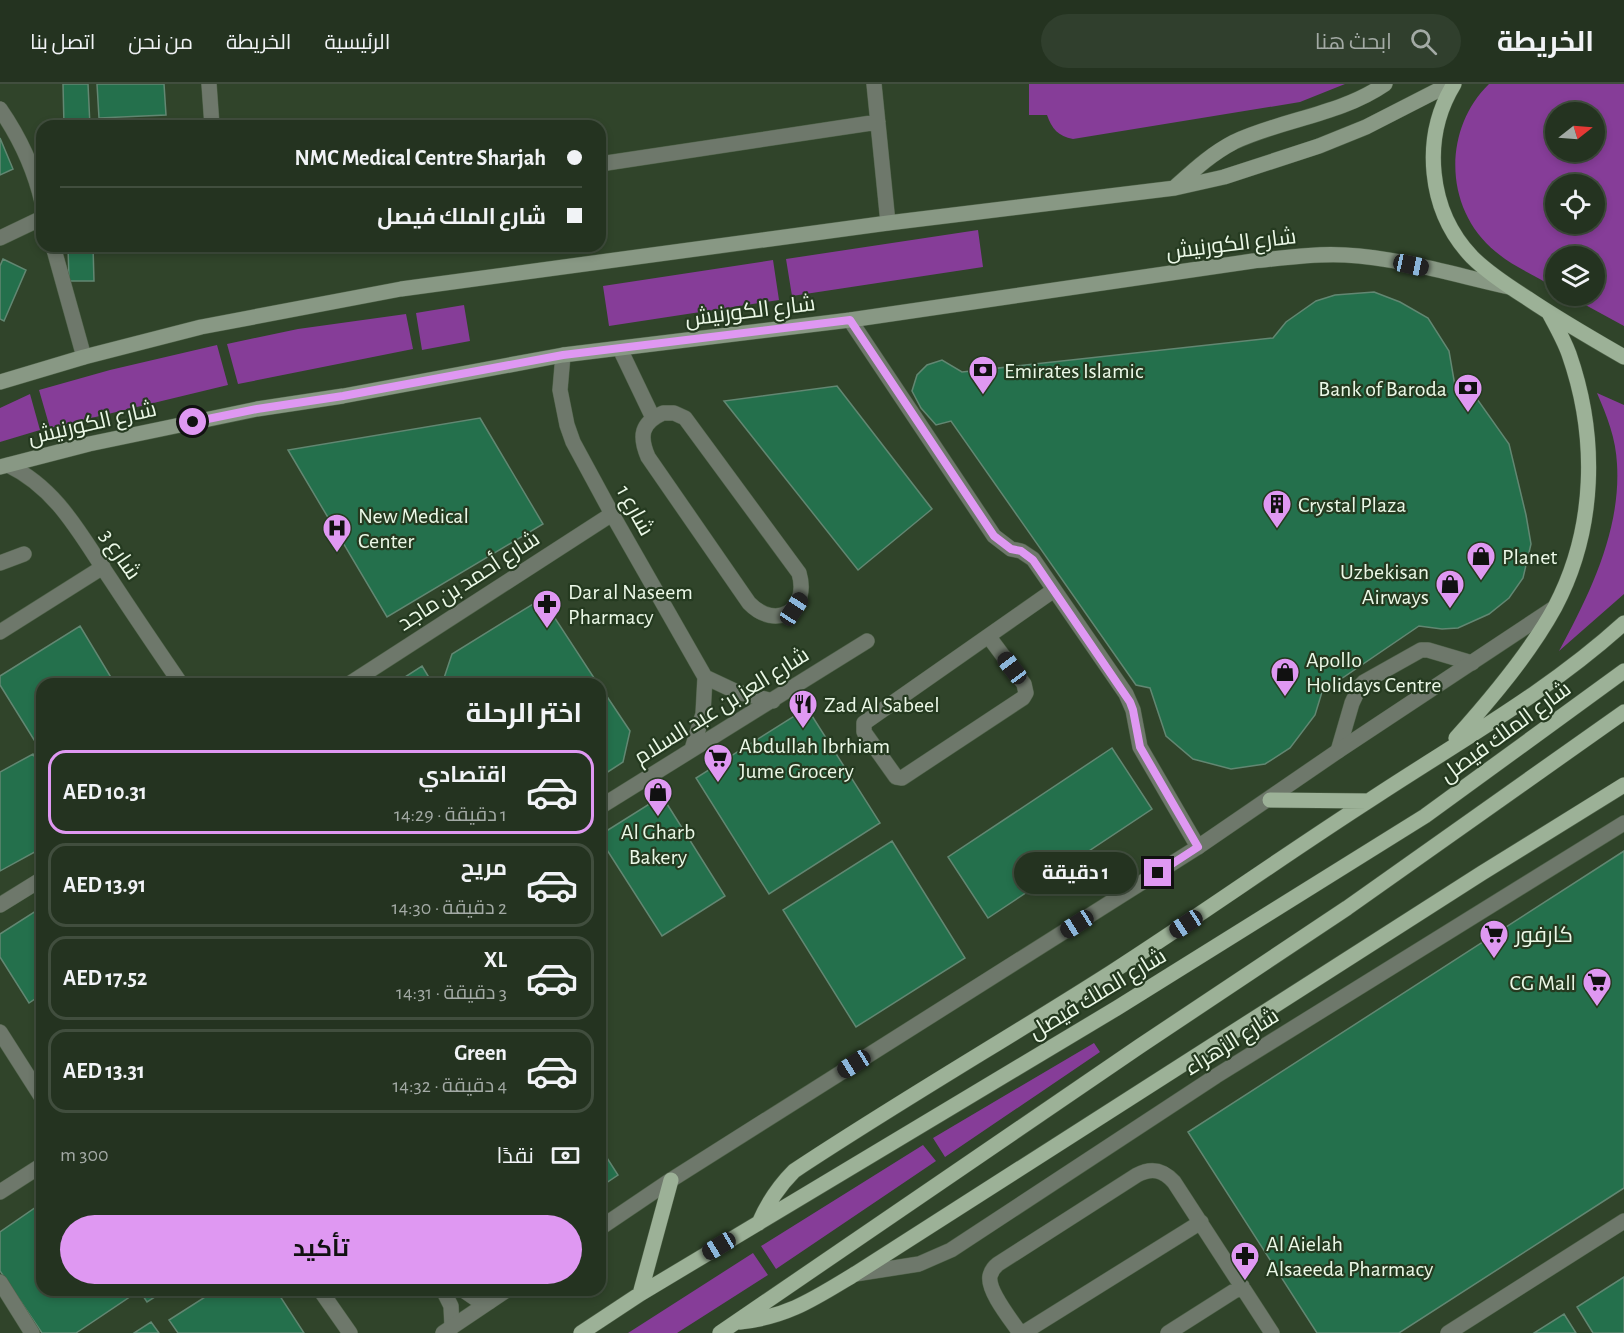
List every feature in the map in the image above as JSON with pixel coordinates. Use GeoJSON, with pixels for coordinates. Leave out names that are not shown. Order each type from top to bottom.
{"type":"FeatureCollection","features":[{"type":"Feature","properties":{"kind":"main road"},"geometry":{"type":"LineString","coordinates":[[1175,188],[1203,162],[1236,141],[1356,100],[1385,84]]}},
{"type":"Feature","properties":{"kind":"main road"},"geometry":{"type":"LineString","coordinates":[[0,382],[84,357],[212,324],[378,293],[888,223],[1175,188],[1224,177],[1319,146],[1384,118],[1452,84]]}},
{"type":"Feature","properties":{"kind":"main road"},"geometry":{"type":"LineString","coordinates":[[1452,84],[1436,130],[1433,151],[1433,172],[1445,216],[1467,250],[1478,262],[1510,287],[1624,357]]}},
{"type":"Feature","properties":{"kind":"main road","name":"شارع الكورنيش"},"geometry":{"type":"LineString","coordinates":[[4,466],[89,444],[257,409],[343,396],[563,355],[850,320],[1253,261],[1299,256],[1345,255],[1390,260],[1510,287]]}},
{"type":"Feature","properties":{"kind":"main road"},"geometry":{"type":"LineString","coordinates":[[1442,753],[1521,659],[1554,608],[1572,567],[1584,525],[1589,482],[1588,438],[1581,395],[1568,352],[1550,313]]}},
{"type":"Feature","properties":{"kind":"main road"},"geometry":{"type":"LineString","coordinates":[[759,1223],[767,1203],[794,1171],[1112,972],[1241,888],[1368,801],[1548,684],[1624,623]]}},
{"type":"Feature","properties":{"kind":"main road","name":"شارع الملك فيصل"},"geometry":{"type":"LineString","coordinates":[[581,1333],[640,1294],[1117,1008],[1425,816],[1624,671]]}},
{"type":"Feature","properties":{"kind":"main road"},"geometry":{"type":"LineString","coordinates":[[720,1333],[1140,1046],[1347,909],[1624,712]]}},
{"type":"Feature","properties":{"kind":"main road"},"geometry":{"type":"LineString","coordinates":[[737,1322],[760,1320],[782,1314],[803,1305],[855,1274],[1482,873],[1624,785]]}},
{"type":"Feature","properties":{"kind":"main road"},"geometry":{"type":"LineString","coordinates":[[1270,800],[1368,801]]}},
{"type":"Feature","properties":{"kind":"main road"},"geometry":{"type":"LineString","coordinates":[[640,1294],[671,1180]]}},
{"type":"Feature","properties":{"kind":"street"},"geometry":{"type":"LineString","coordinates":[[209,84],[212,120]]}},
{"type":"Feature","properties":{"kind":"street"},"geometry":{"type":"LineString","coordinates":[[874,84],[888,223]]}},
{"type":"Feature","properties":{"kind":"street"},"geometry":{"type":"LineString","coordinates":[[0,109],[30,161],[36,182]]}},
{"type":"Feature","properties":{"kind":"street"},"geometry":{"type":"LineString","coordinates":[[606,163],[878,122]]}},
{"type":"Feature","properties":{"kind":"street"},"geometry":{"type":"LineString","coordinates":[[0,238],[36,221]]}},
{"type":"Feature","properties":{"kind":"street"},"geometry":{"type":"LineString","coordinates":[[55,252],[84,357]]}},
{"type":"Feature","properties":{"kind":"street"},"geometry":{"type":"LineString","coordinates":[[850,320],[994,536],[1011,549],[1028,555],[1130,702],[1140,747],[1198,847]]}},
{"type":"Feature","properties":{"kind":"street"},"geometry":{"type":"LineString","coordinates":[[620,348],[653,418]]}},
{"type":"Feature","properties":{"kind":"street","name":"شارع 1"},"geometry":{"type":"LineString","coordinates":[[563,355],[560,390],[567,425],[582,459],[612,514],[705,677]]}},
{"type":"Feature","properties":{"kind":"street"},"geometry":{"type":"LineString","coordinates":[[663,413],[674,413],[685,418],[693,426],[799,573],[803,585],[801,598],[794,609],[783,616],[770,617],[758,613],[749,603],[648,457],[642,440],[647,424],[653,418],[663,413]]}},
{"type":"Feature","properties":{"kind":"street","name":"شارع 3"},"geometry":{"type":"LineString","coordinates":[[4,466],[23,472],[52,495],[64,509],[177,678]]}},
{"type":"Feature","properties":{"kind":"street","name":"شارع أحمد بن ماجد"},"geometry":{"type":"LineString","coordinates":[[358,678],[612,514]]}},
{"type":"Feature","properties":{"kind":"street"},"geometry":{"type":"LineString","coordinates":[[0,563],[24,554]]}},
{"type":"Feature","properties":{"kind":"street"},"geometry":{"type":"LineString","coordinates":[[0,632],[103,567]]}},
{"type":"Feature","properties":{"kind":"street"},"geometry":{"type":"LineString","coordinates":[[989,637],[1024,684],[1026,693],[1023,698],[902,778],[896,777],[864,732],[864,723],[1054,590]]}},
{"type":"Feature","properties":{"kind":"street"},"geometry":{"type":"LineString","coordinates":[[606,1223],[1198,847],[1554,608]]}},
{"type":"Feature","properties":{"kind":"street","name":"شارع العز بن عبد السلام"},"geometry":{"type":"LineString","coordinates":[[606,803],[867,641]]}},
{"type":"Feature","properties":{"kind":"street"},"geometry":{"type":"LineString","coordinates":[[1338,751],[1352,703],[1364,682],[1421,650],[1472,663]]}},
{"type":"Feature","properties":{"kind":"street"},"geometry":{"type":"LineString","coordinates":[[692,748],[703,714],[705,677],[737,692],[773,701]]}},
{"type":"Feature","properties":{"kind":"street","name":"شارع الزهراء"},"geometry":{"type":"LineString","coordinates":[[855,1274],[919,1264],[951,1250],[1216,1076],[1624,823]]}},
{"type":"Feature","properties":{"kind":"street"},"geometry":{"type":"LineString","coordinates":[[0,905],[36,883]]}},
{"type":"Feature","properties":{"kind":"street"},"geometry":{"type":"LineString","coordinates":[[0,1032],[36,1089]]}},
{"type":"Feature","properties":{"kind":"street"},"geometry":{"type":"LineString","coordinates":[[0,1192],[36,1169]]}},
{"type":"Feature","properties":{"kind":"street"},"geometry":{"type":"LineString","coordinates":[[1201,1222],[1022,1333],[992,1291],[990,1276],[998,1264],[1137,1175],[1152,1170],[1168,1175],[1201,1222],[1272,1333]]}},
{"type":"Feature","properties":{"kind":"street"},"geometry":{"type":"LineString","coordinates":[[1448,1333],[1624,1221]]}},
{"type":"Feature","properties":{"kind":"street"},"geometry":{"type":"LineString","coordinates":[[0,1282],[32,1333]]}},
{"type":"Feature","properties":{"kind":"street"},"geometry":{"type":"LineString","coordinates":[[1168,1333],[1242,1286]]}},
{"type":"Feature","properties":{"kind":"street"},"geometry":{"type":"LineString","coordinates":[[324,1296],[350,1333]]}},
{"type":"Feature","properties":{"kind":"street"},"geometry":{"type":"LineString","coordinates":[[445,1296],[451,1306],[448,1330]]}},
{"type":"Feature","properties":{"kind":"street"},"geometry":{"type":"LineString","coordinates":[[473,1296],[489,1302]]}},
{"type":"Feature","properties":{"kind":"street"},"geometry":{"type":"LineString","coordinates":[[448,1330],[498,1296]]}},
{"type":"Feature","properties":{"kind":"shaded area"},"geometry":{"type":"Polygon","coordinates":[[[1029,84],[1345,84],[1300,102],[1073,139],[1056,131],[1047,115],[1029,115],[1029,84]]]}},
{"type":"Feature","properties":{"kind":"shaded area"},"geometry":{"type":"Polygon","coordinates":[[[1489,84],[1624,84],[1624,326],[1587,306],[1605,306],[1605,246],[1545,246],[1545,282],[1496,252],[1479,235],[1466,214],[1455,170],[1457,146],[1463,124],[1474,103],[1489,84]]]}},
{"type":"Feature","properties":{"kind":"shaded area"},"geometry":{"type":"Polygon","coordinates":[[[978,230],[983,267],[792,296],[786,259],[978,230]]]}},
{"type":"Feature","properties":{"kind":"shaded area"},"geometry":{"type":"Polygon","coordinates":[[[773,260],[779,300],[609,326],[603,286],[773,260]]]}},
{"type":"Feature","properties":{"kind":"shaded area"},"geometry":{"type":"Polygon","coordinates":[[[464,305],[470,341],[422,350],[416,313],[464,305]]]}},
{"type":"Feature","properties":{"kind":"shaded area"},"geometry":{"type":"Polygon","coordinates":[[[406,314],[413,349],[238,384],[227,344],[298,329],[406,314]]]}},
{"type":"Feature","properties":{"kind":"shaded area"},"geometry":{"type":"Polygon","coordinates":[[[217,345],[228,385],[50,428],[39,390],[110,370],[217,345]]]}},
{"type":"Feature","properties":{"kind":"shaded area"},"geometry":{"type":"Polygon","coordinates":[[[1597,393],[1624,405],[1624,594],[1559,651],[1592,584],[1609,537],[1614,513],[1617,489],[1615,446],[1597,393]]]}},
{"type":"Feature","properties":{"kind":"shaded area"},"geometry":{"type":"Polygon","coordinates":[[[30,394],[40,430],[0,442],[0,408],[30,394]]]}},
{"type":"Feature","properties":{"kind":"shaded area"},"geometry":{"type":"Polygon","coordinates":[[[1094,1043],[1100,1052],[945,1157],[933,1138],[1094,1043]]]}},
{"type":"Feature","properties":{"kind":"shaded area"},"geometry":{"type":"Polygon","coordinates":[[[923,1145],[936,1161],[776,1269],[761,1246],[923,1145]]]}},
{"type":"Feature","properties":{"kind":"shaded area"},"geometry":{"type":"Polygon","coordinates":[[[753,1253],[768,1275],[677,1333],[628,1333],[753,1253]]]}},
{"type":"Feature","properties":{"kind":"building"},"geometry":{"type":"Polygon","coordinates":[[[63,84],[88,84],[90,120],[64,120],[63,84]]]}},
{"type":"Feature","properties":{"kind":"building"},"geometry":{"type":"Polygon","coordinates":[[[97,84],[164,84],[166,115],[99,118],[97,84]]]}},
{"type":"Feature","properties":{"kind":"building"},"geometry":{"type":"Polygon","coordinates":[[[0,138],[13,169],[0,175],[0,138]]]}},
{"type":"Feature","properties":{"kind":"building"},"geometry":{"type":"Polygon","coordinates":[[[68,252],[93,252],[94,281],[69,281],[68,252]]]}},
{"type":"Feature","properties":{"kind":"building"},"geometry":{"type":"Polygon","coordinates":[[[3,259],[26,270],[4,321],[0,319],[0,266],[3,259]]]}},
{"type":"Feature","properties":{"kind":"building","name":"Crystal Plaza"},"geometry":{"type":"Polygon","coordinates":[[[1374,292],[1400,302],[1428,318],[1449,351],[1455,386],[1475,396],[1509,444],[1531,544],[1523,578],[1509,598],[1489,614],[1458,628],[1442,629],[1419,626],[1322,692],[1315,715],[1290,748],[1265,764],[1231,769],[1193,759],[1166,736],[1150,688],[1136,685],[951,421],[936,425],[921,408],[912,391],[917,375],[927,365],[942,360],[962,372],[1273,338],[1286,322],[1316,301],[1335,295],[1374,292]]]}},
{"type":"Feature","properties":{"kind":"building"},"geometry":{"type":"Polygon","coordinates":[[[837,386],[932,509],[858,570],[724,401],[837,386]]]}},
{"type":"Feature","properties":{"kind":"building"},"geometry":{"type":"Polygon","coordinates":[[[480,418],[543,524],[387,617],[288,450],[480,418]]]}},
{"type":"Feature","properties":{"kind":"building"},"geometry":{"type":"Polygon","coordinates":[[[533,604],[551,612],[594,678],[444,678],[452,654],[533,604]]]}},
{"type":"Feature","properties":{"kind":"building"},"geometry":{"type":"Polygon","coordinates":[[[80,626],[111,678],[36,678],[36,743],[0,685],[0,676],[80,626]]]}},
{"type":"Feature","properties":{"kind":"building"},"geometry":{"type":"Polygon","coordinates":[[[422,666],[429,678],[403,678],[422,666]]]}},
{"type":"Feature","properties":{"kind":"building"},"geometry":{"type":"Polygon","coordinates":[[[606,695],[630,731],[623,762],[606,773],[606,695]]]}},
{"type":"Feature","properties":{"kind":"building"},"geometry":{"type":"Polygon","coordinates":[[[807,708],[880,823],[769,894],[696,778],[807,708]]]}},
{"type":"Feature","properties":{"kind":"building"},"geometry":{"type":"Polygon","coordinates":[[[1112,748],[1152,809],[988,918],[948,857],[1112,748]]]}},
{"type":"Feature","properties":{"kind":"building"},"geometry":{"type":"Polygon","coordinates":[[[33,754],[36,759],[36,851],[0,871],[0,772],[33,754]]]}},
{"type":"Feature","properties":{"kind":"building"},"geometry":{"type":"Polygon","coordinates":[[[662,796],[725,896],[662,936],[606,848],[606,831],[662,796]]]}},
{"type":"Feature","properties":{"kind":"building"},"geometry":{"type":"Polygon","coordinates":[[[892,841],[965,958],[856,1027],[783,910],[892,841]]]}},
{"type":"Feature","properties":{"kind":"building"},"geometry":{"type":"Polygon","coordinates":[[[1624,851],[1624,1188],[1399,1333],[1317,1333],[1188,1132],[1624,851]]]}},
{"type":"Feature","properties":{"kind":"building"},"geometry":{"type":"Polygon","coordinates":[[[36,911],[36,998],[29,1003],[0,957],[0,934],[36,911]]]}},
{"type":"Feature","properties":{"kind":"building"},"geometry":{"type":"Polygon","coordinates":[[[606,1156],[618,1175],[606,1183],[606,1156]]]}},
{"type":"Feature","properties":{"kind":"building"},"geometry":{"type":"Polygon","coordinates":[[[36,1207],[36,1296],[131,1296],[76,1333],[42,1333],[0,1271],[0,1232],[36,1207]]]}},
{"type":"Feature","properties":{"kind":"building"},"geometry":{"type":"Polygon","coordinates":[[[1624,1277],[1624,1333],[1593,1333],[1577,1307],[1624,1277]]]}},
{"type":"Feature","properties":{"kind":"building"},"geometry":{"type":"Polygon","coordinates":[[[143,1296],[156,1296],[147,1302],[143,1296]]]}},
{"type":"Feature","properties":{"kind":"building"},"geometry":{"type":"Polygon","coordinates":[[[207,1296],[280,1296],[304,1333],[178,1333],[169,1320],[207,1296]]]}},
{"type":"Feature","properties":{"kind":"building"},"geometry":{"type":"Polygon","coordinates":[[[1564,1314],[1576,1333],[1534,1333],[1564,1314]]]}},
{"type":"Feature","properties":{"kind":"building"},"geometry":{"type":"Polygon","coordinates":[[[151,1322],[159,1333],[134,1333],[151,1322]]]}},
{"type":"Feature","properties":{"kind":"place","name":"Emirates Islamic"},"geometry":{"type":"Point","coordinates":[983,396]}},
{"type":"Feature","properties":{"kind":"place","name":"Bank of Baroda"},"geometry":{"type":"Point","coordinates":[1468,414]}},
{"type":"Feature","properties":{"kind":"place","name":"Crystal Plaza"},"geometry":{"type":"Point","coordinates":[1277,530]}},
{"type":"Feature","properties":{"kind":"place","name":"New Medical Center"},"geometry":{"type":"Point","coordinates":[337,554]}},
{"type":"Feature","properties":{"kind":"place","name":"Planet"},"geometry":{"type":"Point","coordinates":[1481,582]}},
{"type":"Feature","properties":{"kind":"place","name":"Uzbekisan Airways"},"geometry":{"type":"Point","coordinates":[1450,610]}},
{"type":"Feature","properties":{"kind":"place","name":"Dar al Naseem Pharmacy"},"geometry":{"type":"Point","coordinates":[547,630]}},
{"type":"Feature","properties":{"kind":"place","name":"Apollo Holidays Centre"},"geometry":{"type":"Point","coordinates":[1285,698]}},
{"type":"Feature","properties":{"kind":"place","name":"Zad Al Sabeel"},"geometry":{"type":"Point","coordinates":[803,730]}},
{"type":"Feature","properties":{"kind":"place","name":"Abdullah Ibrhiam Jume Grocery"},"geometry":{"type":"Point","coordinates":[718,784]}},
{"type":"Feature","properties":{"kind":"place","name":"Al Gharb Bakery"},"geometry":{"type":"Point","coordinates":[658,818]}},
{"type":"Feature","properties":{"kind":"place","name":"كارفور"},"geometry":{"type":"Point","coordinates":[1494,960]}},
{"type":"Feature","properties":{"kind":"place","name":"CG Mall"},"geometry":{"type":"Point","coordinates":[1597,1008]}},
{"type":"Feature","properties":{"kind":"place","name":"Al Aielah Alsaeeda Pharmacy"},"geometry":{"type":"Point","coordinates":[1245,1282]}},
{"type":"Feature","properties":{"kind":"route"},"geometry":{"type":"LineString","coordinates":[[193,422],[563,355],[850,320],[994,536],[1011,549],[1021,551],[1033,560],[1130,702],[1140,747],[1198,847],[1158,873]]}}]}
